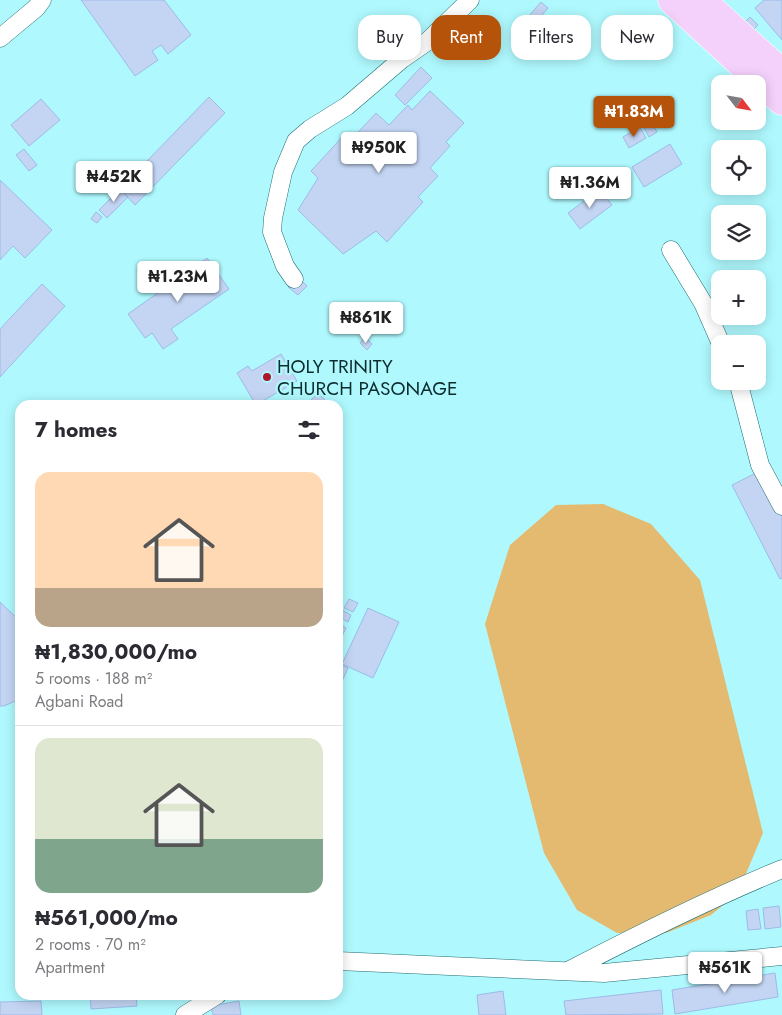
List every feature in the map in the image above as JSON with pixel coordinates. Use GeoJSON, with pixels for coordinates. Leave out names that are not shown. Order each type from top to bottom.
{"type":"FeatureCollection","features":[{"type":"Feature","properties":{"kind":"main road"},"geometry":{"type":"LineString","coordinates":[[672,0],[782,100]]}},
{"type":"Feature","properties":{"kind":"main road"},"geometry":{"type":"LineString","coordinates":[[701,0],[782,73]]}},
{"type":"Feature","properties":{"kind":"street"},"geometry":{"type":"LineString","coordinates":[[0,38],[36,8],[42,0]]}},
{"type":"Feature","properties":{"kind":"street"},"geometry":{"type":"LineString","coordinates":[[294,279],[285,266],[272,232],[273,218],[283,172],[296,141],[310,129],[346,106],[402,59],[428,41],[470,0]]}},
{"type":"Feature","properties":{"kind":"street"},"geometry":{"type":"LineString","coordinates":[[671,250],[703,303],[717,335]]}},
{"type":"Feature","properties":{"kind":"street"},"geometry":{"type":"LineString","coordinates":[[740,390],[760,465],[782,506]]}},
{"type":"Feature","properties":{"kind":"street"},"geometry":{"type":"LineString","coordinates":[[568,972],[649,929],[724,893],[782,869]]}},
{"type":"Feature","properties":{"kind":"street"},"geometry":{"type":"LineString","coordinates":[[343,961],[604,973],[782,956]]}},
{"type":"Feature","properties":{"kind":"street"},"geometry":{"type":"LineString","coordinates":[[186,1015],[208,1000]]}},
{"type":"Feature","properties":{"kind":"shaded area"},"geometry":{"type":"Polygon","coordinates":[[[603,504],[651,524],[700,580],[763,833],[738,893],[711,915],[666,933],[617,933],[577,910],[544,853],[485,624],[510,545],[556,505],[603,504]]]}},
{"type":"Feature","properties":{"kind":"building"},"geometry":{"type":"Polygon","coordinates":[[[81,0],[164,0],[191,35],[168,54],[161,45],[152,51],[158,60],[135,76],[81,0]]]}},
{"type":"Feature","properties":{"kind":"building"},"geometry":{"type":"Polygon","coordinates":[[[764,0],[782,0],[782,40],[755,8],[764,0]]]}},
{"type":"Feature","properties":{"kind":"building"},"geometry":{"type":"Polygon","coordinates":[[[541,2],[548,8],[542,15],[530,15],[541,2]]]}},
{"type":"Feature","properties":{"kind":"building"},"geometry":{"type":"Polygon","coordinates":[[[750,17],[758,25],[749,34],[740,27],[750,17]]]}},
{"type":"Feature","properties":{"kind":"building"},"geometry":{"type":"Polygon","coordinates":[[[421,67],[432,78],[405,105],[395,95],[421,67]]]}},
{"type":"Feature","properties":{"kind":"building"},"geometry":{"type":"Polygon","coordinates":[[[430,91],[464,123],[446,142],[450,146],[430,168],[438,176],[418,197],[423,202],[387,242],[376,231],[343,254],[298,210],[318,178],[311,171],[345,134],[351,140],[376,113],[389,125],[408,105],[412,110],[430,91]]]}},
{"type":"Feature","properties":{"kind":"building"},"geometry":{"type":"Polygon","coordinates":[[[209,97],[225,113],[135,205],[120,189],[209,97]]]}},
{"type":"Feature","properties":{"kind":"building"},"geometry":{"type":"Polygon","coordinates":[[[41,99],[60,120],[29,146],[11,125],[41,99]]]}},
{"type":"Feature","properties":{"kind":"building"},"geometry":{"type":"Polygon","coordinates":[[[652,123],[657,132],[649,137],[644,128],[652,123]]]}},
{"type":"Feature","properties":{"kind":"building"},"geometry":{"type":"Polygon","coordinates":[[[640,127],[646,138],[629,148],[623,137],[640,127]]]}},
{"type":"Feature","properties":{"kind":"building"},"geometry":{"type":"Polygon","coordinates":[[[670,144],[682,164],[644,187],[632,167],[670,144]]]}},
{"type":"Feature","properties":{"kind":"building"},"geometry":{"type":"Polygon","coordinates":[[[24,149],[37,165],[29,171],[16,155],[24,149]]]}},
{"type":"Feature","properties":{"kind":"building"},"geometry":{"type":"Polygon","coordinates":[[[570,177],[576,185],[561,196],[555,187],[570,177]]]}},
{"type":"Feature","properties":{"kind":"building"},"geometry":{"type":"Polygon","coordinates":[[[0,180],[52,230],[25,258],[13,246],[0,260],[0,180]]]}},
{"type":"Feature","properties":{"kind":"building"},"geometry":{"type":"Polygon","coordinates":[[[120,189],[128,197],[107,218],[99,210],[120,189]]]}},
{"type":"Feature","properties":{"kind":"building"},"geometry":{"type":"Polygon","coordinates":[[[600,189],[612,205],[580,229],[568,213],[600,189]]]}},
{"type":"Feature","properties":{"kind":"building"},"geometry":{"type":"Polygon","coordinates":[[[96,212],[102,217],[97,223],[91,219],[96,212]]]}},
{"type":"Feature","properties":{"kind":"building"},"geometry":{"type":"Polygon","coordinates":[[[207,258],[229,289],[171,329],[178,339],[163,349],[152,333],[145,338],[128,314],[207,258]]]}},
{"type":"Feature","properties":{"kind":"building"},"geometry":{"type":"Polygon","coordinates":[[[298,277],[307,286],[298,295],[288,287],[298,277]]]}},
{"type":"Feature","properties":{"kind":"building"},"geometry":{"type":"Polygon","coordinates":[[[42,284],[65,306],[0,377],[0,329],[42,284]]]}},
{"type":"Feature","properties":{"kind":"building"},"geometry":{"type":"Polygon","coordinates":[[[365,337],[372,344],[367,350],[360,343],[365,337]]]}},
{"type":"Feature","properties":{"kind":"building","name":"HOLY TRINITY CHURCH PASONAGE"},"geometry":{"type":"Polygon","coordinates":[[[281,354],[297,381],[265,400],[253,400],[237,373],[248,366],[252,371],[281,354]]]}},
{"type":"Feature","properties":{"kind":"building"},"geometry":{"type":"Polygon","coordinates":[[[318,393],[325,400],[311,400],[318,393]]]}},
{"type":"Feature","properties":{"kind":"building"},"geometry":{"type":"Polygon","coordinates":[[[760,471],[782,515],[782,578],[780,579],[732,485],[760,471]]]}},
{"type":"Feature","properties":{"kind":"building"},"geometry":{"type":"Polygon","coordinates":[[[349,599],[358,603],[353,612],[344,608],[349,599]]]}},
{"type":"Feature","properties":{"kind":"building"},"geometry":{"type":"Polygon","coordinates":[[[0,602],[15,616],[15,701],[0,706],[0,602]]]}},
{"type":"Feature","properties":{"kind":"building"},"geometry":{"type":"Polygon","coordinates":[[[368,608],[399,622],[373,678],[343,664],[368,608]]]}},
{"type":"Feature","properties":{"kind":"building"},"geometry":{"type":"Polygon","coordinates":[[[343,611],[351,615],[348,622],[343,619],[343,611]]]}},
{"type":"Feature","properties":{"kind":"building"},"geometry":{"type":"Polygon","coordinates":[[[343,666],[348,668],[343,679],[343,666]]]}},
{"type":"Feature","properties":{"kind":"building"},"geometry":{"type":"Polygon","coordinates":[[[779,906],[781,927],[765,929],[763,908],[779,906]]]}},
{"type":"Feature","properties":{"kind":"building"},"geometry":{"type":"Polygon","coordinates":[[[758,909],[761,929],[748,930],[746,911],[758,909]]]}},
{"type":"Feature","properties":{"kind":"building"},"geometry":{"type":"Polygon","coordinates":[[[775,973],[778,997],[675,1014],[672,990],[775,973]]]}},
{"type":"Feature","properties":{"kind":"building"},"geometry":{"type":"Polygon","coordinates":[[[661,990],[663,1014],[566,1015],[564,1001],[661,990]]]}},
{"type":"Feature","properties":{"kind":"building"},"geometry":{"type":"Polygon","coordinates":[[[503,991],[506,1015],[479,1015],[477,995],[503,991]]]}},
{"type":"Feature","properties":{"kind":"building"},"geometry":{"type":"Polygon","coordinates":[[[90,1000],[136,1000],[137,1006],[91,1009],[90,1000]]]}},
{"type":"Feature","properties":{"kind":"building"},"geometry":{"type":"Polygon","coordinates":[[[41,1001],[42,1015],[0,1015],[0,1002],[41,1001]]]}},
{"type":"Feature","properties":{"kind":"building"},"geometry":{"type":"Polygon","coordinates":[[[239,1001],[241,1015],[213,1015],[211,1006],[239,1001]]]}},
{"type":"Feature","properties":{"kind":"place","name":"HOLY TRINITY CHURCH PASONAGE"},"geometry":{"type":"Point","coordinates":[267,377]}}]}
